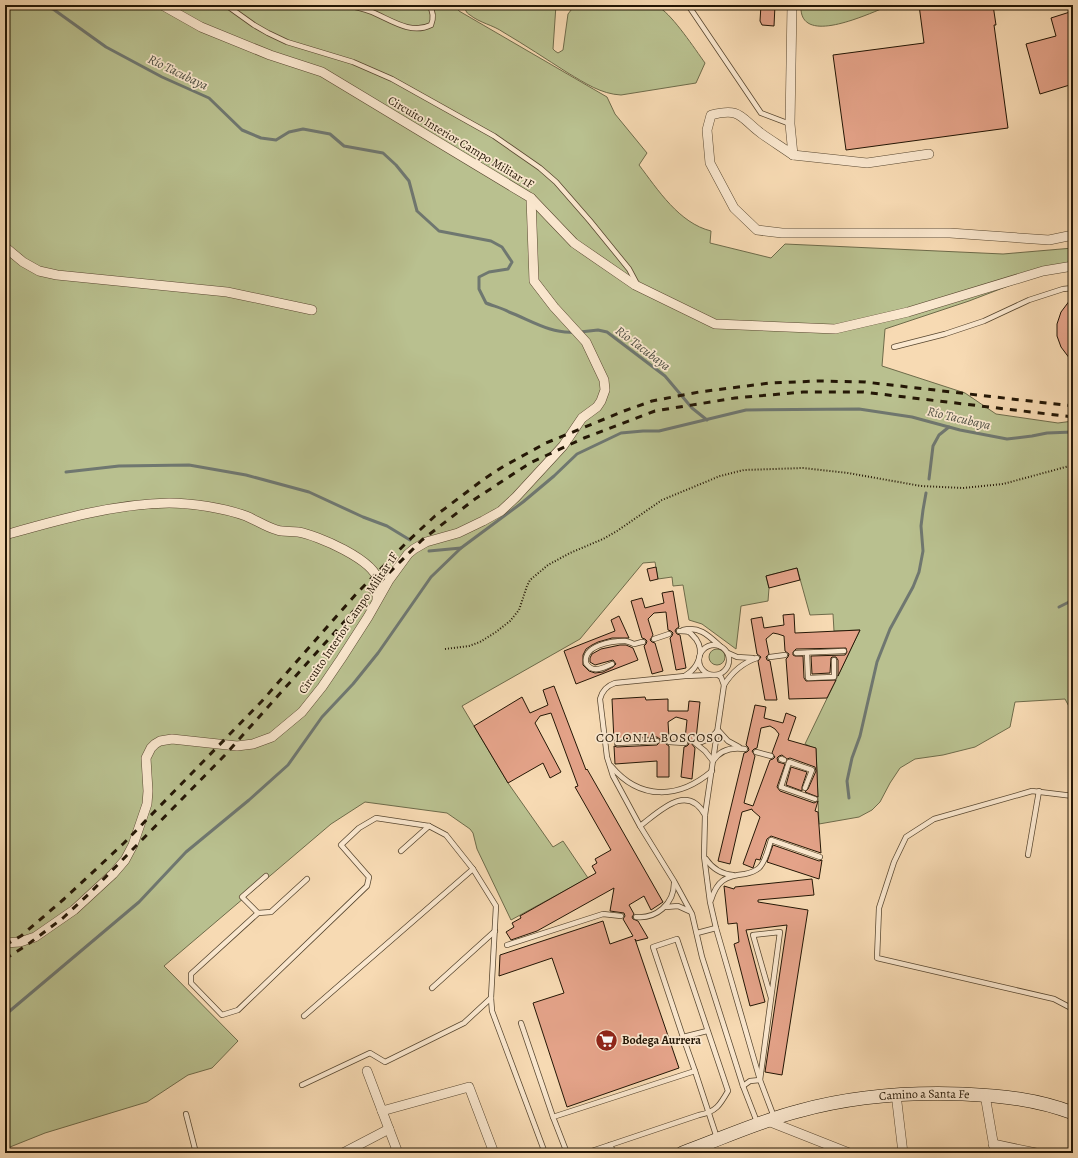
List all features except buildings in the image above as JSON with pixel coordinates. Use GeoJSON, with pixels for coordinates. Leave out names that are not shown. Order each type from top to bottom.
{"type":"FeatureCollection","features":[{"type":"Feature","properties":{"kind":"main road","name":"Camino a Santa Fe"},"geometry":{"type":"LineString","coordinates":[[682,1153],[709,1146],[767,1121],[798,1111],[845,1100],[896,1094],[922,1093],[985,1095],[1027,1099],[1052,1105],[1073,1113]]}},
{"type":"Feature","properties":{"kind":"street","name":"Circuito Interior Campo Militar 1F"},"geometry":{"type":"LineString","coordinates":[[5,943],[20,942],[35,937],[74,910],[113,874],[125,860],[133,845],[147,804],[148,791],[146,758],[151,748],[155,744],[160,741],[172,739],[237,746],[253,744],[272,737],[302,712],[322,687],[404,560],[414,549],[426,542],[458,533],[488,519],[501,510],[516,497],[563,446],[582,418],[597,407],[604,395],[604,380],[586,342],[554,307],[534,281],[531,198],[322,72],[270,56],[201,27],[162,5]]}},
{"type":"Feature","properties":{"kind":"street"},"geometry":{"type":"LineString","coordinates":[[792,5],[790,124],[793,155]]}},
{"type":"Feature","properties":{"kind":"street"},"geometry":{"type":"LineString","coordinates":[[929,154],[867,163],[793,155],[761,133],[742,116],[725,112],[711,115],[707,130],[710,163],[734,208],[756,230],[782,233],[950,233],[1049,240],[1073,235]]}},
{"type":"Feature","properties":{"kind":"street"},"geometry":{"type":"LineString","coordinates":[[531,198],[574,243],[640,288],[715,324],[835,329],[908,312],[1043,271],[1073,266]]}},
{"type":"Feature","properties":{"kind":"street"},"geometry":{"type":"LineString","coordinates":[[5,248],[23,262],[39,271],[57,275],[227,292],[312,310]]}},
{"type":"Feature","properties":{"kind":"street"},"geometry":{"type":"LineString","coordinates":[[5,535],[109,508],[169,503],[216,508],[245,516],[277,530],[299,532],[324,540],[348,552],[373,569],[378,580],[376,603]]}},
{"type":"Feature","properties":{"kind":"street"},"geometry":{"type":"LineString","coordinates":[[367,1070],[398,1153]]}},
{"type":"Feature","properties":{"kind":"street"},"geometry":{"type":"LineString","coordinates":[[382,1111],[469,1087],[494,1153]]}},
{"type":"Feature","properties":{"kind":"street"},"geometry":{"type":"LineString","coordinates":[[896,1094],[903,1153]]}},
{"type":"Feature","properties":{"kind":"street"},"geometry":{"type":"LineString","coordinates":[[985,1095],[994,1149],[1036,1153]]}},
{"type":"Feature","properties":{"kind":"street"},"geometry":{"type":"LineString","coordinates":[[767,1121],[849,1153]]}},
{"type":"Feature","properties":{"kind":"street"},"geometry":{"type":"LineString","coordinates":[[342,1153],[390,1129]]}},
{"type":"Feature","properties":{"kind":"lane"},"geometry":{"type":"LineString","coordinates":[[226,5],[268,33],[287,42],[353,62],[386,76],[494,136],[540,168],[556,182],[629,269],[640,288]]}},
{"type":"Feature","properties":{"kind":"lane"},"geometry":{"type":"LineString","coordinates":[[298,5],[314,5]]}},
{"type":"Feature","properties":{"kind":"lane"},"geometry":{"type":"LineString","coordinates":[[341,5],[365,10],[406,27],[426,28],[432,25],[433,20],[432,10],[429,5]]}},
{"type":"Feature","properties":{"kind":"lane"},"geometry":{"type":"LineString","coordinates":[[688,5],[761,113],[790,124]]}},
{"type":"Feature","properties":{"kind":"lane"},"geometry":{"type":"LineString","coordinates":[[894,347],[945,334],[984,321],[1028,300],[1063,289],[1073,288]]}},
{"type":"Feature","properties":{"kind":"lane"},"geometry":{"type":"LineString","coordinates":[[688,628],[701,631],[707,634],[729,654],[737,657],[757,658],[738,667],[724,685],[721,677],[710,674],[702,668],[699,646],[694,637],[688,632],[679,631],[688,628]]}},
{"type":"Feature","properties":{"kind":"lane"},"geometry":{"type":"LineString","coordinates":[[654,639],[669,634]]}},
{"type":"Feature","properties":{"kind":"lane"},"geometry":{"type":"LineString","coordinates":[[612,664],[596,670],[588,666],[586,656],[590,650],[606,644],[624,641],[634,644],[643,642]]}},
{"type":"Feature","properties":{"kind":"lane"},"geometry":{"type":"LineString","coordinates":[[685,676],[695,668],[705,648],[710,646],[723,649],[728,656],[729,661],[724,685],[705,814],[704,856],[710,902],[716,928],[760,1080],[767,1121]]}},
{"type":"Feature","properties":{"kind":"lane"},"geometry":{"type":"LineString","coordinates":[[796,653],[844,651]]}},
{"type":"Feature","properties":{"kind":"lane"},"geometry":{"type":"LineString","coordinates":[[807,652],[808,678],[834,677],[834,660]]}},
{"type":"Feature","properties":{"kind":"lane"},"geometry":{"type":"LineString","coordinates":[[770,657],[785,655]]}},
{"type":"Feature","properties":{"kind":"lane"},"geometry":{"type":"LineString","coordinates":[[727,667],[724,671],[715,675],[685,676],[615,683],[606,687],[600,699],[607,757],[613,776],[640,826],[674,881],[692,914],[702,957],[743,1086],[767,1121]]}},
{"type":"Feature","properties":{"kind":"lane"},"geometry":{"type":"LineString","coordinates":[[713,761],[716,756],[727,750],[739,748],[745,749],[728,741],[718,730]]}},
{"type":"Feature","properties":{"kind":"lane"},"geometry":{"type":"LineString","coordinates":[[713,761],[705,751],[695,743],[707,740],[718,730]]}},
{"type":"Feature","properties":{"kind":"lane"},"geometry":{"type":"LineString","coordinates":[[617,743],[657,741]]}},
{"type":"Feature","properties":{"kind":"lane"},"geometry":{"type":"LineString","coordinates":[[669,742],[685,743]]}},
{"type":"Feature","properties":{"kind":"lane"},"geometry":{"type":"LineString","coordinates":[[756,752],[771,756]]}},
{"type":"Feature","properties":{"kind":"lane"},"geometry":{"type":"LineString","coordinates":[[607,757],[611,765],[624,779],[632,784],[651,791],[661,792],[680,790],[697,783],[712,771]]}},
{"type":"Feature","properties":{"kind":"lane"},"geometry":{"type":"LineString","coordinates":[[805,788],[812,770],[790,762],[781,787],[815,799]]}},
{"type":"Feature","properties":{"kind":"lane"},"geometry":{"type":"LineString","coordinates":[[1073,796],[1032,791],[934,819],[906,837],[894,862],[879,908],[877,958],[1054,999],[1073,1009]]}},
{"type":"Feature","properties":{"kind":"lane"},"geometry":{"type":"LineString","coordinates":[[1028,855],[1039,792]]}},
{"type":"Feature","properties":{"kind":"lane"},"geometry":{"type":"LineString","coordinates":[[640,826],[668,805],[679,800],[695,803],[703,810],[705,814]]}},
{"type":"Feature","properties":{"kind":"lane"},"geometry":{"type":"LineString","coordinates":[[307,879],[271,912],[258,913],[191,974],[191,983],[222,1015],[238,1010],[367,886],[368,877],[341,845],[359,828],[376,818],[429,826],[446,835],[473,869],[496,906],[491,998],[492,1011],[545,1153]]}},
{"type":"Feature","properties":{"kind":"lane"},"geometry":{"type":"LineString","coordinates":[[401,851],[429,826]]}},
{"type":"Feature","properties":{"kind":"lane"},"geometry":{"type":"LineString","coordinates":[[704,856],[716,870],[729,875],[753,873],[758,870],[764,862],[771,840],[820,857]]}},
{"type":"Feature","properties":{"kind":"lane"},"geometry":{"type":"LineString","coordinates":[[304,1016],[473,869]]}},
{"type":"Feature","properties":{"kind":"lane"},"geometry":{"type":"LineString","coordinates":[[710,902],[719,884],[736,875]]}},
{"type":"Feature","properties":{"kind":"lane"},"geometry":{"type":"LineString","coordinates":[[258,913],[242,897],[266,876]]}},
{"type":"Feature","properties":{"kind":"lane"},"geometry":{"type":"LineString","coordinates":[[636,917],[644,918],[656,913],[666,906],[672,894],[674,881]]}},
{"type":"Feature","properties":{"kind":"lane"},"geometry":{"type":"LineString","coordinates":[[666,906],[678,906],[690,911]]}},
{"type":"Feature","properties":{"kind":"lane"},"geometry":{"type":"LineString","coordinates":[[507,945],[603,914],[621,916]]}},
{"type":"Feature","properties":{"kind":"lane"},"geometry":{"type":"LineString","coordinates":[[697,933],[716,928]]}},
{"type":"Feature","properties":{"kind":"lane"},"geometry":{"type":"LineString","coordinates":[[432,988],[495,931]]}},
{"type":"Feature","properties":{"kind":"lane"},"geometry":{"type":"LineString","coordinates":[[760,1080],[780,932],[753,935],[771,998]]}},
{"type":"Feature","properties":{"kind":"lane"},"geometry":{"type":"LineString","coordinates":[[586,1153],[699,1115],[710,1113],[720,1104],[728,1091],[677,939],[653,947],[710,1113],[709,1146]]}},
{"type":"Feature","properties":{"kind":"lane"},"geometry":{"type":"LineString","coordinates":[[302,1085],[370,1053],[385,1062],[464,1023],[491,998]]}},
{"type":"Feature","properties":{"kind":"lane"},"geometry":{"type":"LineString","coordinates":[[521,1023],[567,1153]]}},
{"type":"Feature","properties":{"kind":"lane"},"geometry":{"type":"LineString","coordinates":[[683,1037],[707,1031]]}},
{"type":"Feature","properties":{"kind":"lane"},"geometry":{"type":"LineString","coordinates":[[553,1117],[695,1071]]}},
{"type":"Feature","properties":{"kind":"lane"},"geometry":{"type":"LineString","coordinates":[[743,1086],[750,1081],[760,1080]]}},
{"type":"Feature","properties":{"kind":"lane"},"geometry":{"type":"LineString","coordinates":[[186,1114],[196,1153]]}},
{"type":"Feature","properties":{"kind":"lane"},"geometry":{"type":"LineString","coordinates":[[610,1145],[614,1153]]}},
{"type":"Feature","properties":{"kind":"path"},"geometry":{"type":"LineString","coordinates":[[445,649],[469,646],[480,642],[510,621],[519,610],[530,580],[534,575],[548,565],[570,553],[603,539],[662,500],[720,476],[744,470],[803,468],[848,473],[920,486],[963,488],[1003,484],[1073,465]]}},
{"type":"Feature","properties":{"kind":"green space"},"geometry":{"type":"Polygon","coordinates":[[[632,4],[654,6],[660,8],[671,18],[684,33],[705,63],[696,83],[621,95],[607,93],[587,84],[499,30],[474,18],[467,12],[464,5],[556,5],[553,49],[558,53],[563,50],[568,14],[575,5],[632,4]]]}},
{"type":"Feature","properties":{"kind":"green space"},"geometry":{"type":"Polygon","coordinates":[[[5,5],[455,5],[459,11],[607,97],[615,114],[647,153],[639,165],[662,195],[679,213],[699,227],[711,231],[710,243],[771,258],[785,244],[1003,254],[1073,248],[1073,261],[969,301],[885,329],[882,366],[965,393],[996,414],[1058,423],[1073,421],[1073,714],[1065,699],[1015,702],[1010,727],[975,747],[943,755],[915,759],[900,768],[880,802],[872,810],[859,817],[819,824],[816,749],[805,744],[860,630],[834,631],[833,614],[810,615],[797,568],[766,576],[769,588],[768,601],[741,606],[736,649],[702,624],[689,620],[683,585],[673,586],[672,577],[658,579],[655,562],[643,563],[580,639],[462,706],[508,783],[553,847],[563,841],[588,878],[511,920],[477,849],[473,833],[470,829],[447,813],[365,802],[331,824],[164,966],[238,1041],[212,1068],[188,1075],[147,1102],[45,1133],[5,1149],[5,5]]]}},
{"type":"Feature","properties":{"kind":"green space"},"geometry":{"type":"Polygon","coordinates":[[[801,5],[891,5],[853,20],[823,26],[811,25],[803,18],[801,5]]]}},
{"type":"Feature","properties":{"kind":"green space"},"geometry":{"type":"Polygon","coordinates":[[[717,649],[723,651],[725,657],[723,663],[717,665],[711,663],[709,657],[711,651],[717,649]]]}},
{"type":"Feature","properties":{"kind":"waterway","name":"Río Tacubaya"},"geometry":{"type":"LineString","coordinates":[[40,5],[53,9],[106,47],[162,77],[209,98],[242,130],[261,138],[276,140],[289,132],[303,129],[330,134],[344,146],[383,153],[396,165],[409,181],[417,211],[439,231],[491,241],[502,247],[512,262],[508,269],[489,272],[479,277],[479,289],[486,303],[549,329],[574,332]]}},
{"type":"Feature","properties":{"kind":"waterway","name":"Río Tacubaya"},"geometry":{"type":"LineString","coordinates":[[580,332],[598,330],[607,332],[665,376],[692,408],[707,420]]}},
{"type":"Feature","properties":{"kind":"waterway"},"geometry":{"type":"LineString","coordinates":[[5,1015],[139,902],[186,852],[249,800],[288,765],[322,717],[353,684],[378,653],[431,577],[461,548],[523,502],[577,454],[621,433],[659,431],[746,410],[859,409],[912,417],[960,430],[1007,439],[1047,433],[1073,432]]}},
{"type":"Feature","properties":{"kind":"waterway"},"geometry":{"type":"LineString","coordinates":[[929,479],[933,446],[939,435],[949,427]]}},
{"type":"Feature","properties":{"kind":"waterway"},"geometry":{"type":"LineString","coordinates":[[66,472],[119,466],[189,465],[246,475],[309,492],[363,517],[387,526],[410,540]]}},
{"type":"Feature","properties":{"kind":"waterway"},"geometry":{"type":"LineString","coordinates":[[849,798],[847,781],[852,758],[860,736],[877,662],[890,629],[913,587],[919,572],[923,551],[921,526],[926,493]]}},
{"type":"Feature","properties":{"kind":"waterway"},"geometry":{"type":"LineString","coordinates":[[429,551],[461,548]]}},
{"type":"Feature","properties":{"kind":"waterway"},"geometry":{"type":"LineString","coordinates":[[1059,607],[1073,600]]}},
{"type":"Feature","properties":{"kind":"railway"},"geometry":{"type":"LineString","coordinates":[[5,945],[21,936],[64,899],[124,843],[262,701],[357,593],[408,541],[435,516],[484,479],[546,443],[652,401],[699,392],[770,383],[818,381],[865,382],[1073,406]]}},
{"type":"Feature","properties":{"kind":"railway"},"geometry":{"type":"LineString","coordinates":[[5,959],[27,945],[63,918],[91,892],[225,755],[377,585],[422,540],[475,499],[530,463],[584,438],[655,411],[735,398],[803,392],[863,392],[1073,417]]}},
{"type":"Feature","properties":{"kind":"place","name":"Bodega Aurrera"},"geometry":{"type":"Point","coordinates":[607,1040]}},
{"type":"Feature","properties":{"kind":"district","name":"COLONIA BOSCOSO"},"geometry":{"type":"Point","coordinates":[660,737]}}]}
